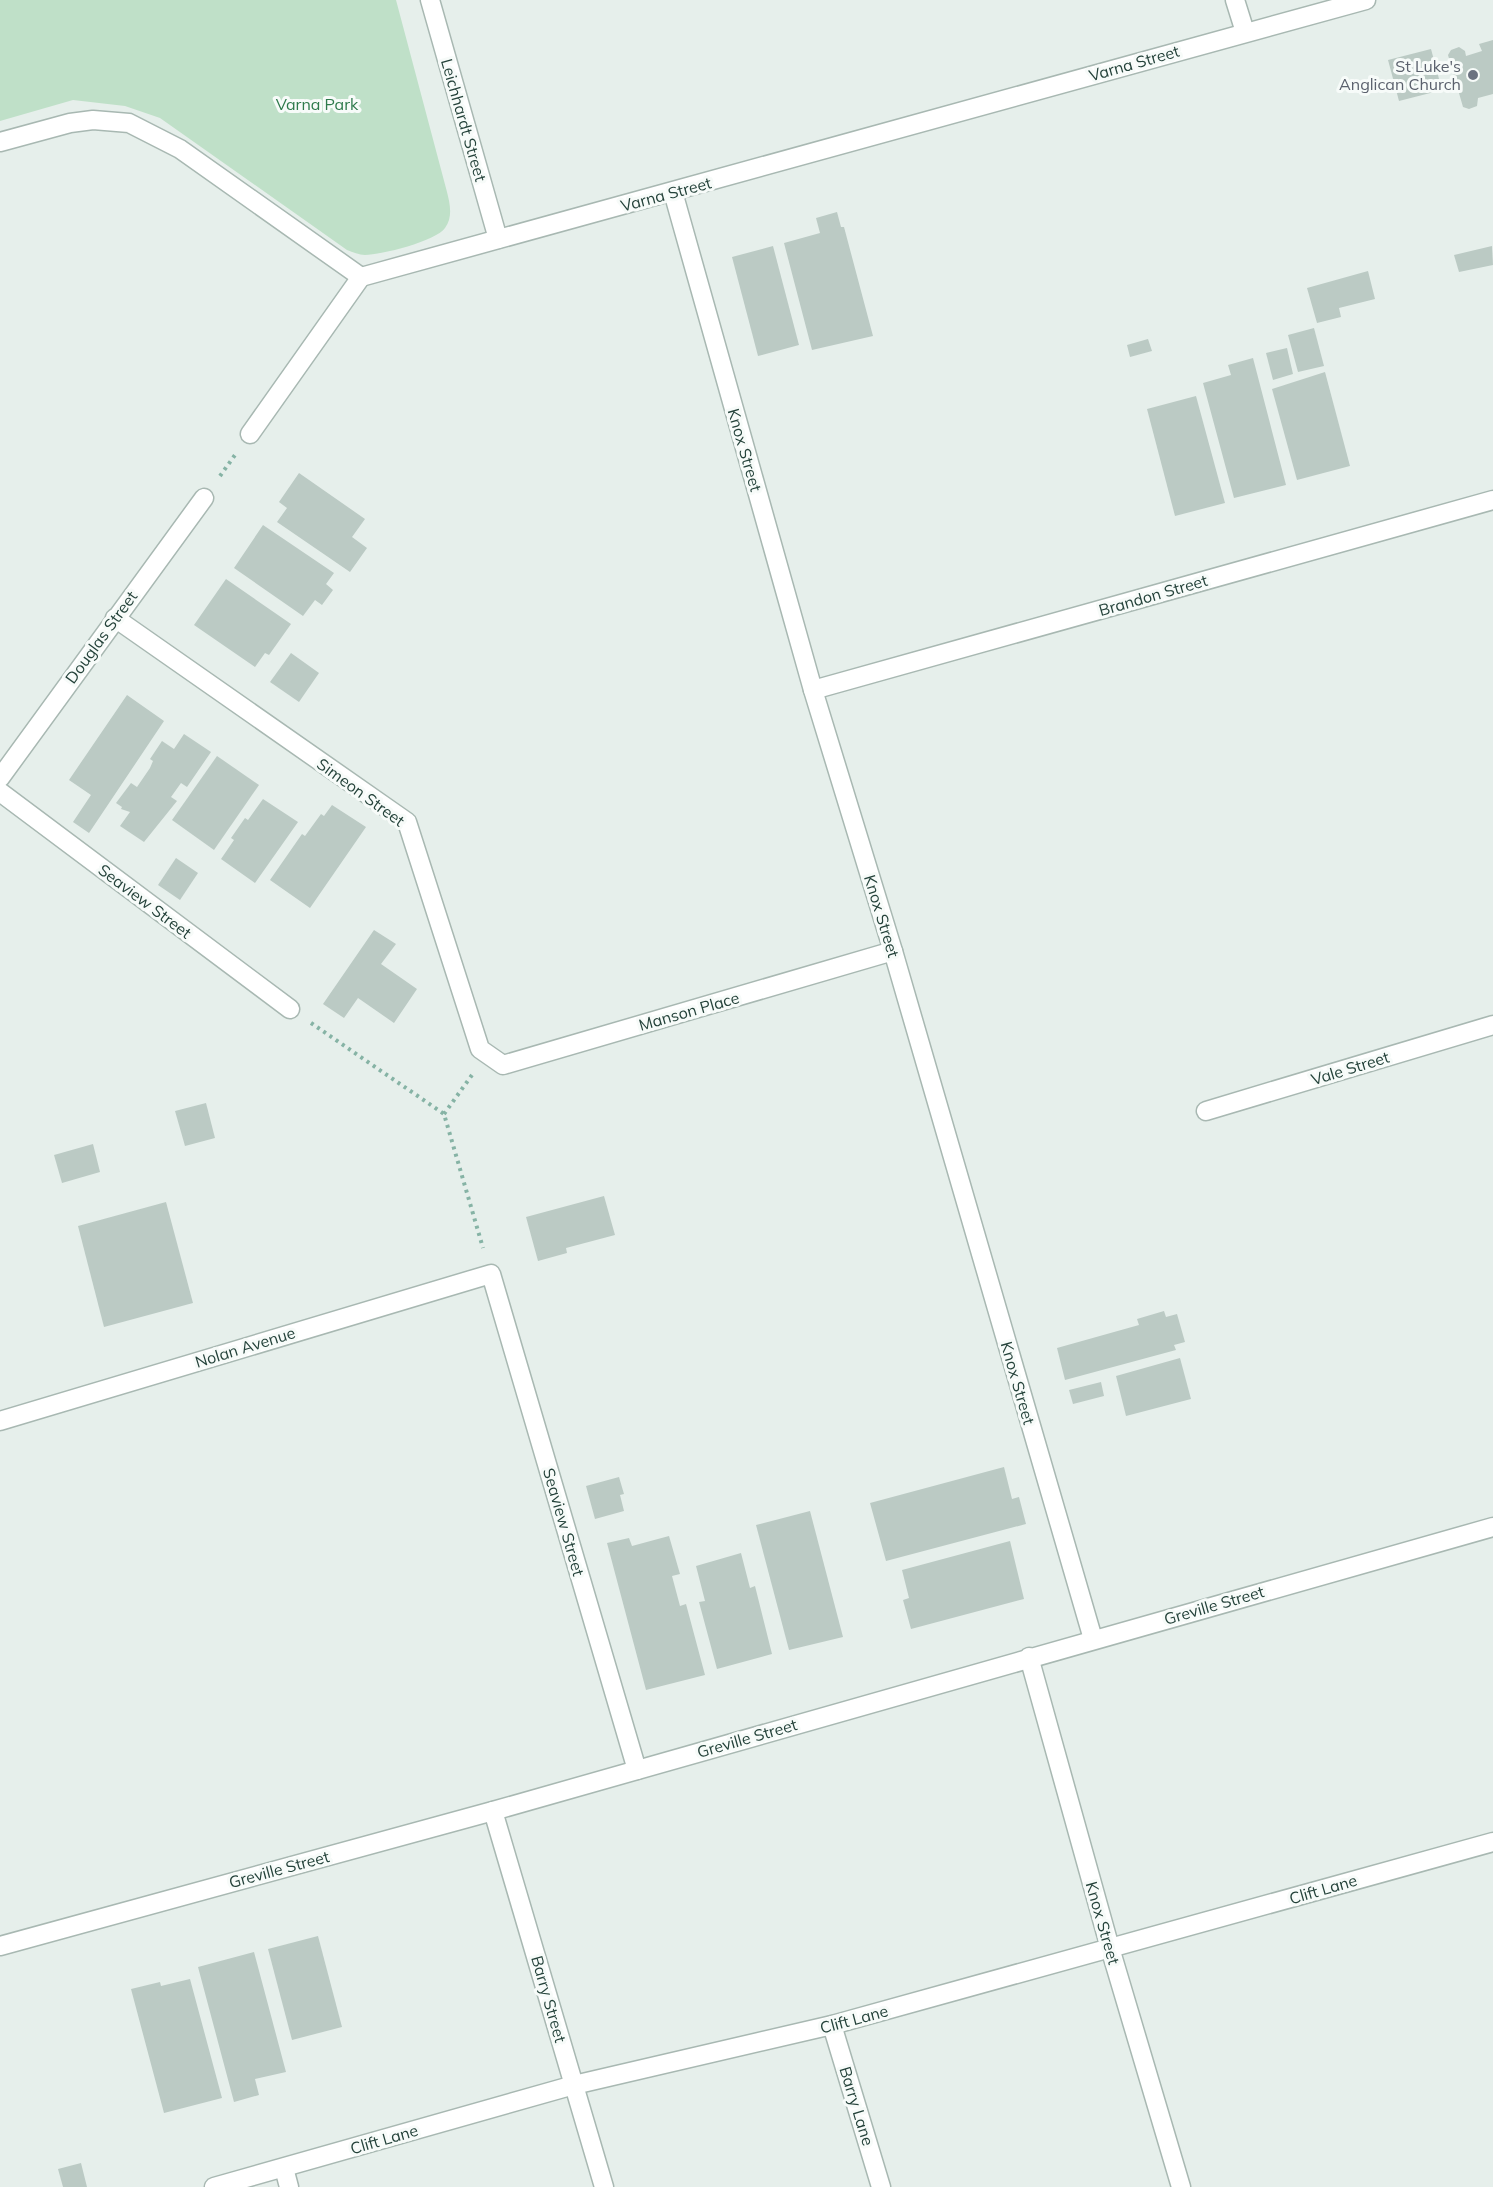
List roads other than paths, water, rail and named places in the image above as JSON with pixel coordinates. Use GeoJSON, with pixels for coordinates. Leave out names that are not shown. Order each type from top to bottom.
{"type":"FeatureCollection","features":[{"type":"Feature","properties":{"kind":"street","name":"Leichhardt Street"},"geometry":{"type":"LineString","coordinates":[[430,0],[498,239]]}},
{"type":"Feature","properties":{"kind":"street"},"geometry":{"type":"LineString","coordinates":[[1235,0],[1245,32]]}},
{"type":"Feature","properties":{"kind":"street","name":"Varna Street"},"geometry":{"type":"LineString","coordinates":[[361,277],[1366,0]]}},
{"type":"Feature","properties":{"kind":"street"},"geometry":{"type":"LineString","coordinates":[[0,142],[70,123],[93,120],[129,123],[180,149],[361,277],[250,434]]}},
{"type":"Feature","properties":{"kind":"street","name":"Knox Street"},"geometry":{"type":"LineString","coordinates":[[673,192],[813,690],[893,951],[1093,1639]]}},
{"type":"Feature","properties":{"kind":"street","name":"Douglas Street"},"geometry":{"type":"LineString","coordinates":[[0,778],[204,498]]}},
{"type":"Feature","properties":{"kind":"street","name":"Brandon Street"},"geometry":{"type":"LineString","coordinates":[[813,690],[1493,500]]}},
{"type":"Feature","properties":{"kind":"street","name":"Simeon Street"},"geometry":{"type":"LineString","coordinates":[[115,618],[407,822],[480,1049],[488,1054]]}},
{"type":"Feature","properties":{"kind":"street","name":"Seaview Street"},"geometry":{"type":"LineString","coordinates":[[0,792],[290,1009]]}},
{"type":"Feature","properties":{"kind":"street","name":"Manson Place"},"geometry":{"type":"LineString","coordinates":[[488,1054],[503,1065],[893,951]]}},
{"type":"Feature","properties":{"kind":"street","name":"Vale Street"},"geometry":{"type":"LineString","coordinates":[[1206,1111],[1493,1025]]}},
{"type":"Feature","properties":{"kind":"street","name":"Seaview Street"},"geometry":{"type":"LineString","coordinates":[[491,1274],[637,1770]]}},
{"type":"Feature","properties":{"kind":"street","name":"Nolan Avenue"},"geometry":{"type":"LineString","coordinates":[[0,1420],[491,1274]]}},
{"type":"Feature","properties":{"kind":"street","name":"Greville Street"},"geometry":{"type":"LineString","coordinates":[[0,1946],[494,1811],[1493,1527]]}},
{"type":"Feature","properties":{"kind":"street","name":"Knox Street"},"geometry":{"type":"LineString","coordinates":[[1029,1658],[1110,1948],[1181,2187]]}},
{"type":"Feature","properties":{"kind":"street","name":"Barry Street"},"geometry":{"type":"LineString","coordinates":[[494,1811],[604,2187]]}},
{"type":"Feature","properties":{"kind":"street","name":"Clift Lane"},"geometry":{"type":"LineString","coordinates":[[214,2187],[574,2085],[832,2025],[1493,1842]]}},
{"type":"Feature","properties":{"kind":"street","name":"Barry Lane"},"geometry":{"type":"LineString","coordinates":[[832,2025],[881,2187]]}},
{"type":"Feature","properties":{"kind":"street"},"geometry":{"type":"LineString","coordinates":[[284,2168],[289,2187]]}},
{"type":"Feature","properties":{"kind":"place","name":"St Luke's Anglican Church"},"geometry":{"type":"Point","coordinates":[1473,75]}},
{"type":"Feature","properties":{"kind":"park label","name":"Varna Park"},"geometry":{"type":"Point","coordinates":[317,104]}}]}
